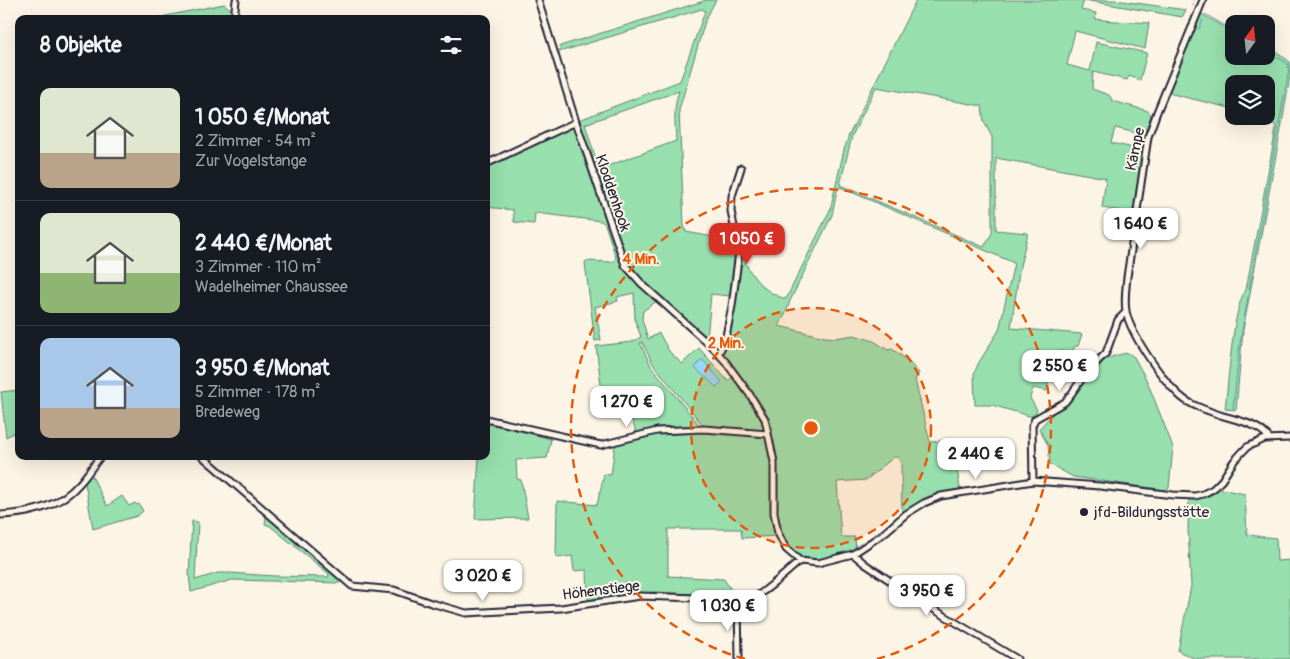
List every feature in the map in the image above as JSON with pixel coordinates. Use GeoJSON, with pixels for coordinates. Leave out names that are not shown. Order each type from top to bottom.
{"type":"FeatureCollection","features":[{"type":"Feature","properties":{"kind":"street"},"geometry":{"type":"LineString","coordinates":[[234,15],[236,0]]}},
{"type":"Feature","properties":{"kind":"street","name":"Kloddenhook"},"geometry":{"type":"LineString","coordinates":[[538,0],[576,122],[625,265],[642,284],[718,354],[750,395],[765,419],[774,462],[774,513],[778,532],[786,549],[800,561]]}},
{"type":"Feature","properties":{"kind":"street","name":"Kämpe"},"geometry":{"type":"LineString","coordinates":[[1202,0],[1148,137],[1127,277],[1126,312],[1134,333],[1150,359],[1179,395],[1190,403],[1210,412],[1260,428],[1270,439]]}},
{"type":"Feature","properties":{"kind":"street"},"geometry":{"type":"LineString","coordinates":[[490,162],[576,122]]}},
{"type":"Feature","properties":{"kind":"street"},"geometry":{"type":"LineString","coordinates":[[718,354],[725,341],[739,252],[730,211],[732,196],[741,168]]}},
{"type":"Feature","properties":{"kind":"street"},"geometry":{"type":"LineString","coordinates":[[1033,481],[1032,426],[1035,419],[1069,398],[1086,373],[1106,352],[1118,320],[1126,312]]}},
{"type":"Feature","properties":{"kind":"street"},"geometry":{"type":"LineString","coordinates":[[490,420],[601,445],[657,430],[704,429],[768,434]]}},
{"type":"Feature","properties":{"kind":"street"},"geometry":{"type":"LineString","coordinates":[[739,659],[738,605],[745,603],[800,561],[818,562],[853,554],[876,539],[906,514],[924,503],[941,496],[1033,481],[1195,496],[1213,489],[1247,447],[1256,442],[1270,439],[1290,438]]}},
{"type":"Feature","properties":{"kind":"street"},"geometry":{"type":"LineString","coordinates":[[0,515],[41,510],[63,498],[79,485],[98,460]]}},
{"type":"Feature","properties":{"kind":"street","name":"Höhenstiege"},"geometry":{"type":"LineString","coordinates":[[207,460],[352,586],[394,590],[466,613],[561,608],[640,596],[696,598],[738,605]]}},
{"type":"Feature","properties":{"kind":"street"},"geometry":{"type":"LineString","coordinates":[[853,554],[925,604],[1017,659]]}},
{"type":"Feature","properties":{"kind":"green space"},"geometry":{"type":"Polygon","coordinates":[[[707,0],[716,0],[706,18],[679,110],[684,225],[686,232],[730,240],[735,239],[737,253],[730,296],[711,294],[707,340],[661,298],[643,311],[642,319],[648,339],[659,333],[669,351],[682,364],[699,348],[728,381],[734,376],[763,419],[772,463],[778,536],[742,538],[741,529],[668,529],[668,576],[724,579],[731,590],[730,600],[690,594],[654,592],[588,600],[587,570],[574,571],[572,556],[556,558],[557,501],[597,505],[604,474],[611,475],[615,445],[656,433],[705,428],[653,364],[642,342],[640,343],[651,366],[701,427],[636,432],[627,405],[604,408],[596,346],[632,342],[641,337],[635,321],[634,293],[617,297],[618,301],[595,307],[601,340],[595,341],[585,263],[586,261],[613,262],[616,258],[605,224],[601,221],[535,213],[534,224],[514,222],[513,210],[490,207],[490,163],[575,124],[604,214],[609,214],[579,120],[680,81],[705,11],[702,9],[559,52],[560,46],[707,0]],[[679,91],[585,124],[599,169],[676,141],[676,103],[679,91]]]}},
{"type":"Feature","properties":{"kind":"green space"},"geometry":{"type":"Polygon","coordinates":[[[916,0],[1084,0],[1081,10],[1096,13],[1095,19],[1149,23],[1145,49],[1075,31],[1067,65],[1090,71],[1096,42],[1147,53],[1140,80],[1129,76],[1127,80],[1093,72],[1092,89],[1109,95],[1113,101],[1148,111],[1151,115],[1144,135],[1115,128],[1111,143],[1143,150],[1134,213],[1102,208],[1106,178],[996,158],[996,230],[1028,233],[1020,266],[1011,328],[1082,334],[1078,346],[1075,346],[1072,352],[1060,351],[1059,370],[1050,369],[1047,391],[1033,388],[1030,398],[1037,410],[1033,417],[992,405],[975,405],[974,374],[999,330],[1014,263],[840,187],[837,191],[832,215],[779,326],[825,337],[835,338],[854,335],[874,341],[888,350],[892,349],[907,360],[919,373],[915,380],[930,442],[953,440],[960,489],[929,499],[902,515],[901,463],[897,457],[894,457],[866,480],[837,482],[841,537],[855,537],[856,550],[820,560],[801,559],[787,548],[780,531],[776,513],[775,462],[766,418],[721,353],[741,253],[748,268],[758,282],[770,292],[786,299],[830,210],[849,135],[916,0]],[[876,87],[852,136],[840,185],[984,247],[992,233],[992,137],[984,122],[982,106],[876,87]]]}},
{"type":"Feature","properties":{"kind":"green space"},"geometry":{"type":"Polygon","coordinates":[[[1084,0],[1115,0],[1186,10],[1182,17],[1084,0]]]}},
{"type":"Feature","properties":{"kind":"green space"},"geometry":{"type":"Polygon","coordinates":[[[224,4],[233,11],[232,15],[170,15],[224,4]]]}},
{"type":"Feature","properties":{"kind":"green space"},"geometry":{"type":"Polygon","coordinates":[[[1200,13],[1225,28],[1225,65],[1275,65],[1276,51],[1290,62],[1290,76],[1281,129],[1243,330],[1236,410],[1225,409],[1234,328],[1241,298],[1246,290],[1276,129],[1275,75],[1225,75],[1225,107],[1168,93],[1200,13]]]}},
{"type":"Feature","properties":{"kind":"green space"},"geometry":{"type":"Polygon","coordinates":[[[1128,353],[1134,357],[1147,381],[1173,447],[1169,488],[1166,490],[1073,477],[1050,464],[1048,445],[1039,429],[1067,402],[1091,370],[1098,364],[1106,359],[1128,353]]]}},
{"type":"Feature","properties":{"kind":"green space"},"geometry":{"type":"Polygon","coordinates":[[[15,390],[15,432],[6,437],[1,392],[15,390]]]}},
{"type":"Feature","properties":{"kind":"green space"},"geometry":{"type":"Polygon","coordinates":[[[490,423],[551,439],[547,458],[516,460],[517,479],[521,480],[528,518],[475,519],[479,460],[490,460],[490,423]]]}},
{"type":"Feature","properties":{"kind":"green space"},"geometry":{"type":"Polygon","coordinates":[[[91,474],[107,506],[122,496],[129,506],[135,503],[139,504],[143,511],[137,516],[93,529],[85,483],[91,474]]]}},
{"type":"Feature","properties":{"kind":"green space"},"geometry":{"type":"Polygon","coordinates":[[[1220,489],[1245,494],[1247,535],[1276,538],[1277,561],[1290,560],[1290,659],[1196,659],[1178,651],[1191,586],[1188,528],[1189,500],[1211,495],[1220,489]]]}},
{"type":"Feature","properties":{"kind":"green space"},"geometry":{"type":"Polygon","coordinates":[[[266,516],[341,579],[340,583],[232,580],[191,592],[189,575],[192,521],[198,522],[195,580],[218,573],[328,577],[329,574],[270,526],[265,524],[266,516]]]}},
{"type":"Feature","properties":{"kind":"water"},"geometry":{"type":"Polygon","coordinates":[[[701,360],[722,382],[716,387],[695,368],[701,360]]]}},
{"type":"Feature","properties":{"kind":"waterway"},"geometry":{"type":"LineString","coordinates":[[1193,5],[1194,0]]}},
{"type":"Feature","properties":{"kind":"waterway"},"geometry":{"type":"LineString","coordinates":[[1205,14],[1225,26]]}},
{"type":"Feature","properties":{"kind":"waterway"},"geometry":{"type":"LineString","coordinates":[[1199,29],[1203,20]]}},
{"type":"Feature","properties":{"kind":"waterway"},"geometry":{"type":"LineString","coordinates":[[1249,289],[1289,69],[1287,63],[1275,56]]}},
{"type":"Feature","properties":{"kind":"waterway"},"geometry":{"type":"LineString","coordinates":[[1233,409],[1240,343],[1248,297]]}},
{"type":"Feature","properties":{"kind":"place","name":"jfd-Bildungsstätte"},"geometry":{"type":"Point","coordinates":[1084,512]}}]}
